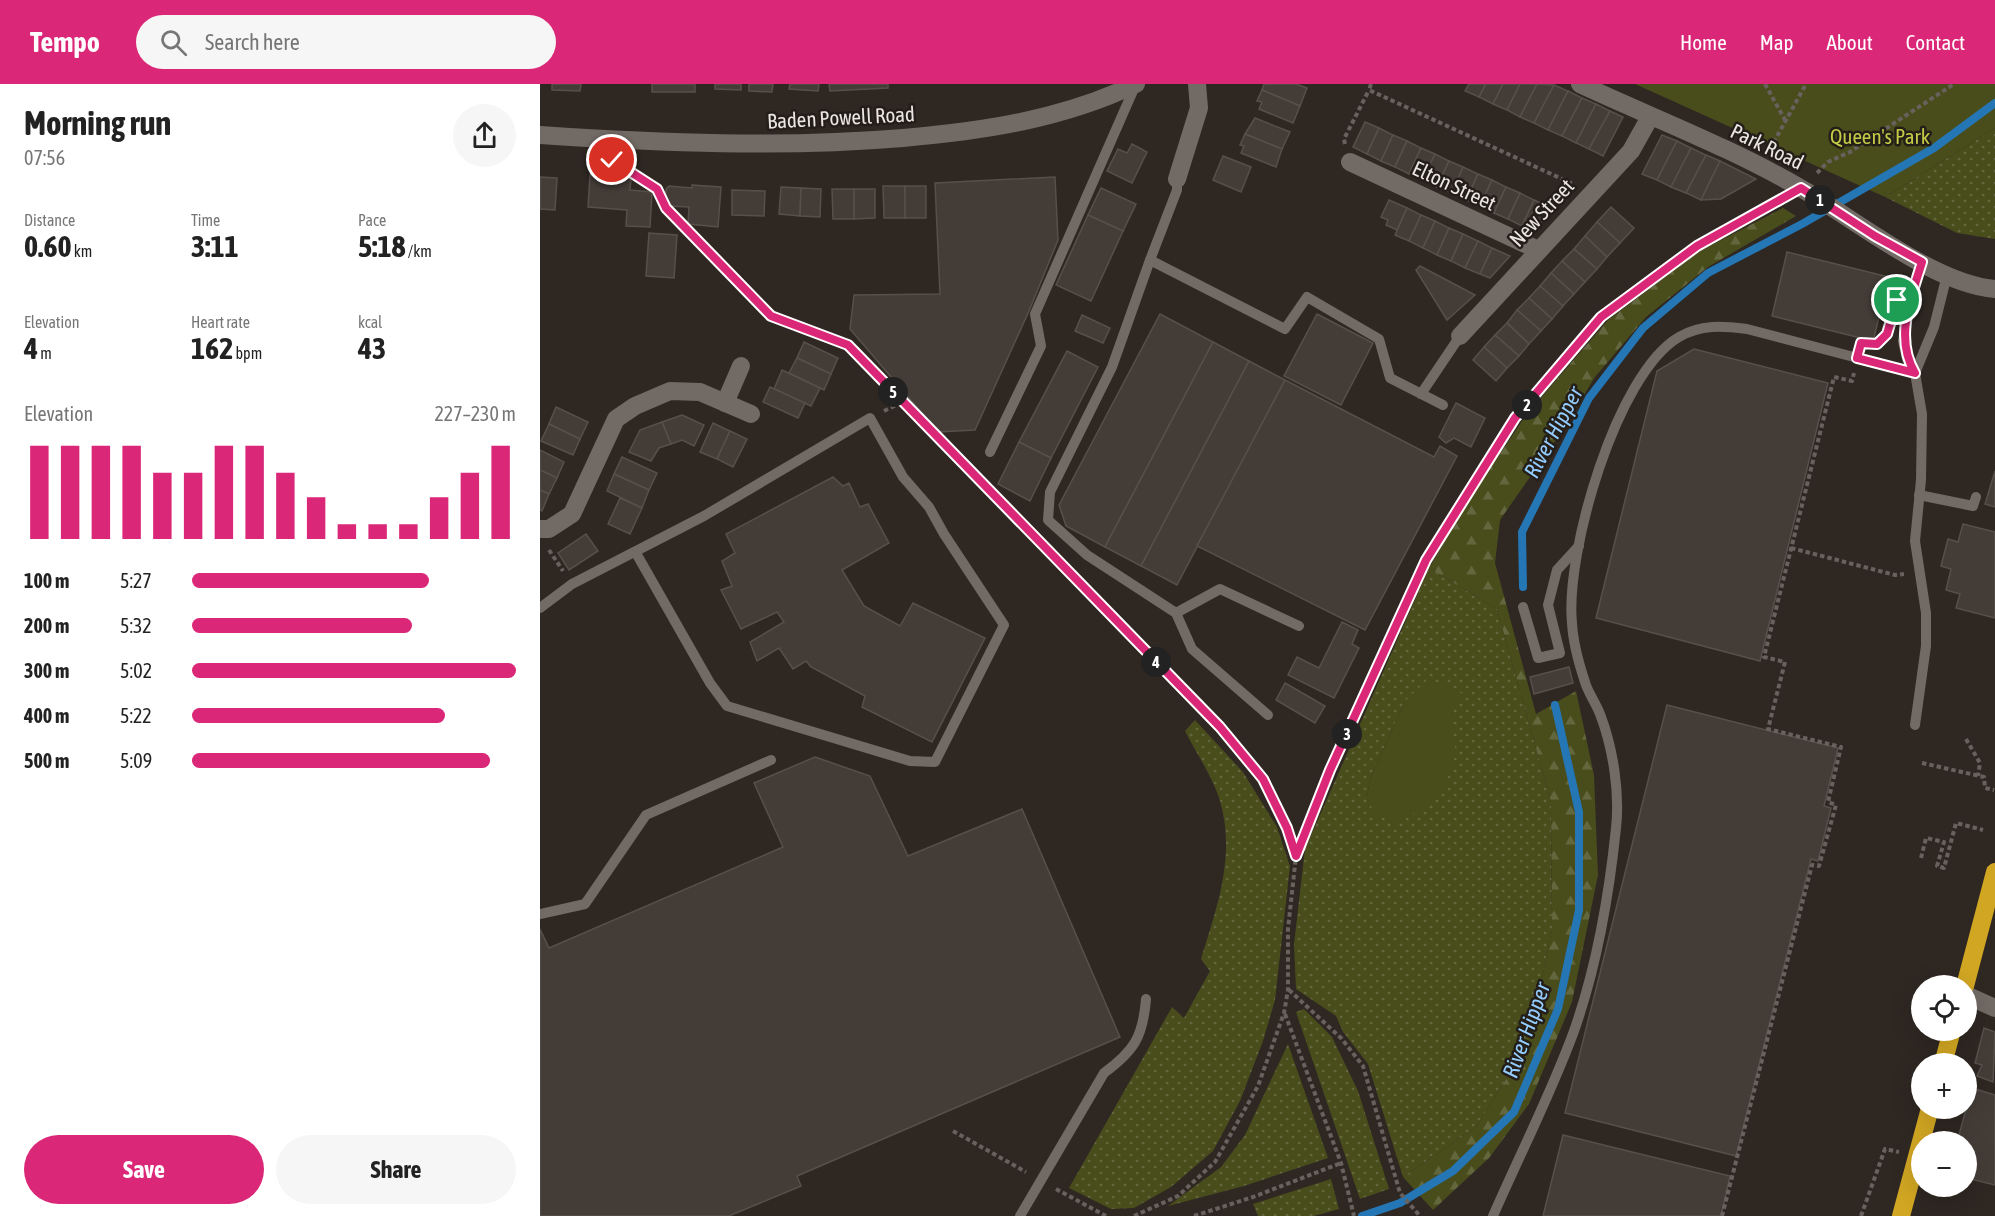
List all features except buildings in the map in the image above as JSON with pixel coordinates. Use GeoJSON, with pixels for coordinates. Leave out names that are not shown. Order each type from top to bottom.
{"type":"FeatureCollection","features":[{"type":"Feature","properties":{"kind":"highway"},"geometry":{"type":"LineString","coordinates":[[1968,975],[1995,872]]}},
{"type":"Feature","properties":{"kind":"highway"},"geometry":{"type":"LineString","coordinates":[[1901,1216],[1911,1178]]}},
{"type":"Feature","properties":{"kind":"street","name":"Baden Powell Road"},"geometry":{"type":"LineString","coordinates":[[540,135],[774,144],[852,142],[930,136],[998,127],[1063,113],[1099,102],[1136,84]]}},
{"type":"Feature","properties":{"kind":"street"},"geometry":{"type":"LineString","coordinates":[[1177,179],[1199,108],[1197,84]]}},
{"type":"Feature","properties":{"kind":"street","name":"Park Road"},"geometry":{"type":"LineString","coordinates":[[1580,84],[1760,167],[1808,192],[1857,224],[1947,275],[1995,289]]}},
{"type":"Feature","properties":{"kind":"street","name":"New Street"},"geometry":{"type":"LineString","coordinates":[[1460,336],[1631,151],[1650,117]]}},
{"type":"Feature","properties":{"kind":"street","name":"Elton Street"},"geometry":{"type":"LineString","coordinates":[[1350,162],[1538,250]]}},
{"type":"Feature","properties":{"kind":"street"},"geometry":{"type":"LineString","coordinates":[[725,403],[741,366]]}},
{"type":"Feature","properties":{"kind":"street"},"geometry":{"type":"LineString","coordinates":[[540,529],[549,529],[572,514],[616,419],[635,406],[670,392],[700,392],[751,414]]}},
{"type":"Feature","properties":{"kind":"street"},"geometry":{"type":"LineString","coordinates":[[1977,999],[1995,1008]]}},
{"type":"Feature","properties":{"kind":"lane"},"geometry":{"type":"LineString","coordinates":[[990,452],[1041,346],[1035,314],[1136,84]]}},
{"type":"Feature","properties":{"kind":"lane"},"geometry":{"type":"LineString","coordinates":[[1177,179],[1177,190],[1112,368],[1050,492],[1048,520],[1088,555],[1176,613],[1192,649],[1268,715]]}},
{"type":"Feature","properties":{"kind":"lane"},"geometry":{"type":"LineString","coordinates":[[1150,260],[1285,329],[1307,297],[1379,339],[1390,378],[1443,405]]}},
{"type":"Feature","properties":{"kind":"lane"},"geometry":{"type":"LineString","coordinates":[[1915,725],[1926,646],[1926,613],[1915,541],[1922,414],[1915,373],[1907,359],[1903,341],[1910,302],[1922,262]]}},
{"type":"Feature","properties":{"kind":"lane"},"geometry":{"type":"LineString","coordinates":[[1915,373],[1934,327],[1947,275]]}},
{"type":"Feature","properties":{"kind":"lane"},"geometry":{"type":"LineString","coordinates":[[1493,1216],[1552,1086],[1585,996],[1599,940],[1617,826],[1617,792],[1612,766],[1600,714],[1585,684],[1572,624],[1570,597],[1579,546],[1611,432],[1648,368],[1677,338],[1690,332],[1719,325],[1747,329],[1915,373]]}},
{"type":"Feature","properties":{"kind":"lane"},"geometry":{"type":"LineString","coordinates":[[1421,394],[1460,336]]}},
{"type":"Feature","properties":{"kind":"lane"},"geometry":{"type":"LineString","coordinates":[[540,608],[572,584],[636,553],[870,418],[903,477],[929,507],[944,534],[1004,625],[935,762],[910,761],[727,705],[710,683],[636,553]]}},
{"type":"Feature","properties":{"kind":"lane"},"geometry":{"type":"LineString","coordinates":[[1919,495],[1974,506],[1976,497]]}},
{"type":"Feature","properties":{"kind":"lane"},"geometry":{"type":"LineString","coordinates":[[1523,607],[1538,658],[1560,653],[1548,604],[1557,570],[1579,546]]}},
{"type":"Feature","properties":{"kind":"lane"},"geometry":{"type":"LineString","coordinates":[[1176,613],[1220,589],[1299,626]]}},
{"type":"Feature","properties":{"kind":"lane"},"geometry":{"type":"LineString","coordinates":[[540,914],[585,904],[646,816],[771,760]]}},
{"type":"Feature","properties":{"kind":"lane"},"geometry":{"type":"LineString","coordinates":[[1020,1216],[1104,1073],[1124,1059],[1138,1040],[1144,1022],[1146,999]]}},
{"type":"Feature","properties":{"kind":"path"},"geometry":{"type":"LineString","coordinates":[[1350,162],[1344,139],[1371,84]]}},
{"type":"Feature","properties":{"kind":"path"},"geometry":{"type":"LineString","coordinates":[[1765,84],[1785,120]]}},
{"type":"Feature","properties":{"kind":"path"},"geometry":{"type":"LineString","coordinates":[[1760,167],[1806,84]]}},
{"type":"Feature","properties":{"kind":"path"},"geometry":{"type":"LineString","coordinates":[[1134,1216],[1178,1196],[1215,1162],[1258,1086],[1284,1013],[1288,990],[1288,929],[1296,856],[1330,770],[1426,560],[1515,418],[1601,317],[1697,246],[1808,192],[1828,162],[1850,152],[1954,84]]}},
{"type":"Feature","properties":{"kind":"path"},"geometry":{"type":"LineString","coordinates":[[1369,90],[1593,193]]}},
{"type":"Feature","properties":{"kind":"path"},"geometry":{"type":"LineString","coordinates":[[601,139],[612,160],[657,189],[666,208],[771,316],[848,345],[1220,727],[1263,779],[1287,828],[1296,856]]}},
{"type":"Feature","properties":{"kind":"path"},"geometry":{"type":"LineString","coordinates":[[1722,1216],[1812,866],[1819,866],[1836,805],[1828,802],[1841,747],[1768,729],[1785,662],[1764,657],[1834,377],[1852,381],[1857,358]]}},
{"type":"Feature","properties":{"kind":"path"},"geometry":{"type":"LineString","coordinates":[[546,546],[572,584]]}},
{"type":"Feature","properties":{"kind":"path"},"geometry":{"type":"LineString","coordinates":[[1791,548],[1895,575],[1920,573]]}},
{"type":"Feature","properties":{"kind":"path"},"geometry":{"type":"LineString","coordinates":[[1965,739],[1980,763],[1978,776]]}},
{"type":"Feature","properties":{"kind":"path"},"geometry":{"type":"LineString","coordinates":[[1922,763],[1984,777],[1985,788],[1994,790]]}},
{"type":"Feature","properties":{"kind":"path"},"geometry":{"type":"LineString","coordinates":[[1921,858],[1926,837],[1944,842],[1937,867],[1944,868],[1956,823],[1983,830]]}},
{"type":"Feature","properties":{"kind":"path"},"geometry":{"type":"LineString","coordinates":[[1288,990],[1341,1038],[1364,1066],[1400,1193],[1420,1216]]}},
{"type":"Feature","properties":{"kind":"path"},"geometry":{"type":"LineString","coordinates":[[1284,1013],[1341,1163],[1354,1216]]}},
{"type":"Feature","properties":{"kind":"path"},"geometry":{"type":"LineString","coordinates":[[1861,1216],[1885,1149],[1911,1155]]}},
{"type":"Feature","properties":{"kind":"path"},"geometry":{"type":"LineString","coordinates":[[1194,1216],[1253,1197],[1341,1163]]}},
{"type":"Feature","properties":{"kind":"green space","name":"Queen's Park"},"geometry":{"type":"Polygon","coordinates":[[[1635,84],[1995,84],[1995,128],[1885,197],[1635,84]]]}},
{"type":"Feature","properties":{"kind":"green space"},"geometry":{"type":"Polygon","coordinates":[[[1995,128],[1995,239],[1957,233],[1885,197],[1995,128]]]}},
{"type":"Feature","properties":{"kind":"green space"},"geometry":{"type":"Polygon","coordinates":[[[1783,208],[1796,216],[1708,267],[1646,317],[1595,377],[1560,434],[1500,520],[1495,563],[1536,714],[1576,691],[1594,775],[1598,875],[1572,1002],[1529,1104],[1489,1158],[1433,1210],[1403,1177],[1476,1127],[1508,1076],[1537,1002],[1552,930],[1551,802],[1497,609],[1429,568],[1471,497],[1526,415],[1608,320],[1700,251],[1783,208]]]}},
{"type":"Feature","properties":{"kind":"green space"},"geometry":{"type":"Polygon","coordinates":[[[1429,568],[1497,609],[1551,802],[1552,930],[1537,1002],[1508,1076],[1476,1127],[1403,1177],[1368,1064],[1343,1032],[1336,1016],[1296,989],[1294,944],[1305,849],[1429,568]],[[1462,694],[1405,701],[1370,779],[1367,797],[1449,719],[1462,694]]]}},
{"type":"Feature","properties":{"kind":"green space"},"geometry":{"type":"Polygon","coordinates":[[[1428,679],[1463,694],[1449,719],[1455,743],[1454,759],[1451,771],[1437,793],[1418,810],[1397,823],[1374,813],[1367,797],[1370,779],[1405,701],[1428,679]]]}},
{"type":"Feature","properties":{"kind":"green space"},"geometry":{"type":"Polygon","coordinates":[[[1195,720],[1243,772],[1277,827],[1290,866],[1275,1000],[1263,1041],[1240,1101],[1213,1151],[1171,1187],[1134,1208],[1111,1209],[1069,1188],[1172,1007],[1184,1018],[1210,971],[1201,959],[1223,881],[1226,842],[1217,792],[1185,731],[1195,720]]]}},
{"type":"Feature","properties":{"kind":"green space"},"geometry":{"type":"Polygon","coordinates":[[[1304,1009],[1332,1037],[1358,1091],[1389,1189],[1360,1199],[1296,1012],[1304,1009]]]}},
{"type":"Feature","properties":{"kind":"green space"},"geometry":{"type":"Polygon","coordinates":[[[1288,1044],[1328,1158],[1244,1186],[1168,1206],[1221,1167],[1245,1135],[1288,1044]]]}},
{"type":"Feature","properties":{"kind":"green space"},"geometry":{"type":"Polygon","coordinates":[[[1331,1179],[1339,1209],[1314,1216],[1258,1216],[1253,1204],[1331,1179]]]}},
{"type":"Feature","properties":{"kind":"waterway","name":"River Hipper"},"geometry":{"type":"LineString","coordinates":[[1523,587],[1522,532],[1589,398],[1643,328],[1708,273],[1802,224],[1934,148],[1995,103]]}},
{"type":"Feature","properties":{"kind":"waterway","name":"River Hipper"},"geometry":{"type":"LineString","coordinates":[[1362,1216],[1400,1203],[1453,1171],[1514,1112],[1558,1009],[1579,910],[1579,812],[1555,705]]}},
{"type":"Feature","properties":{"kind":"route"},"geometry":{"type":"LineString","coordinates":[[612,160],[657,189],[666,208],[771,316],[848,345],[1220,727],[1263,779],[1287,828],[1296,856],[1330,770],[1426,560],[1515,418],[1601,317],[1697,246],[1801,188],[1875,236],[1922,262],[1910,302],[1903,341],[1907,359],[1915,373],[1857,358],[1861,343],[1877,344],[1887,334],[1897,300]]}}]}
